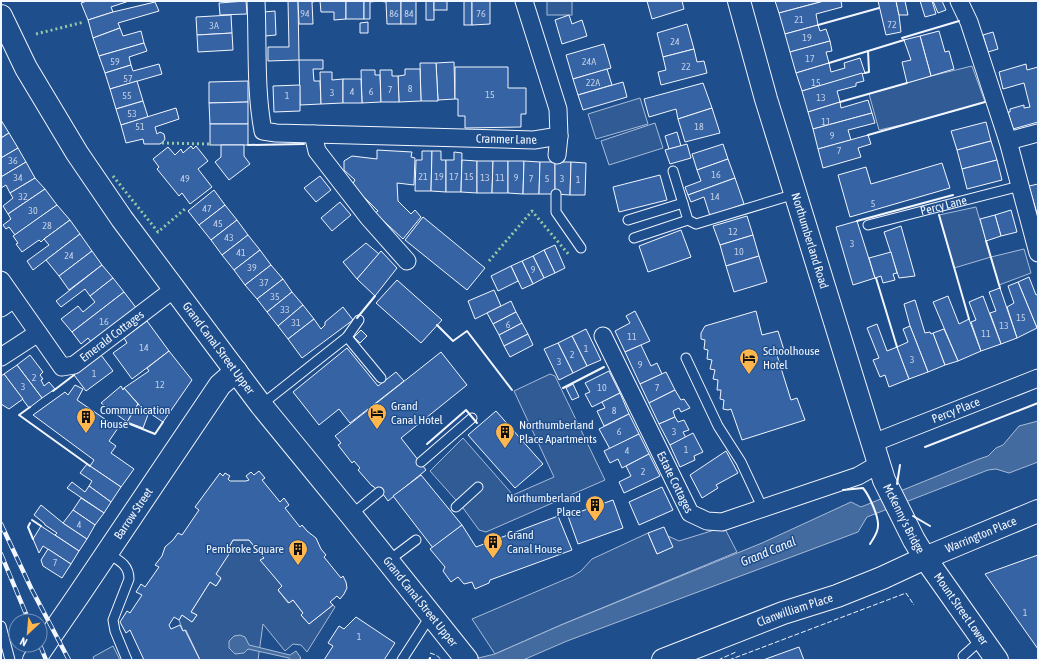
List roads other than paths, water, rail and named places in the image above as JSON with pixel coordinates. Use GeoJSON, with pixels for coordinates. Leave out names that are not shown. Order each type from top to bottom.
{"type":"FeatureCollection","features":[{"type":"Feature","properties":{"kind":"main road","name":"Northumberland Road"},"geometry":{"type":"LineString","coordinates":[[740,1],[766,99],[882,472]]}},
{"type":"Feature","properties":{"kind":"main road","name":"Grand Canal Street Upper"},"geometry":{"type":"LineString","coordinates":[[1,16],[26,68],[77,153],[122,219],[261,405],[467,660]]}},
{"type":"Feature","properties":{"kind":"main road","name":"Barrow Street"},"geometry":{"type":"LineString","coordinates":[[34,660],[220,385],[236,371]]}},
{"type":"Feature","properties":{"kind":"main road","name":"McKenny's Bridge"},"geometry":{"type":"LineString","coordinates":[[882,472],[914,540],[925,558]]}},
{"type":"Feature","properties":{"kind":"main road","name":"Warrington Place"},"geometry":{"type":"LineString","coordinates":[[925,558],[1038,511]]}},
{"type":"Feature","properties":{"kind":"main road","name":"Mount Street Lower"},"geometry":{"type":"LineString","coordinates":[[925,558],[997,660]]}},
{"type":"Feature","properties":{"kind":"main road","name":"Clanwilliam Place"},"geometry":{"type":"LineString","coordinates":[[663,660],[784,613],[837,596],[882,578],[925,558]]}},
{"type":"Feature","properties":{"kind":"street","name":"Cranmer Lane"},"geometry":{"type":"LineString","coordinates":[[256,1],[257,65],[263,131],[276,133],[534,140],[559,136]]}},
{"type":"Feature","properties":{"kind":"street"},"geometry":{"type":"LineString","coordinates":[[524,1],[558,110],[559,136],[557,158]]}},
{"type":"Feature","properties":{"kind":"street"},"geometry":{"type":"LineString","coordinates":[[959,1],[969,22],[1008,142],[1038,253]]}},
{"type":"Feature","properties":{"kind":"street"},"geometry":{"type":"LineString","coordinates":[[313,134],[317,151],[321,157],[368,217],[407,261]]}},
{"type":"Feature","properties":{"kind":"street"},"geometry":{"type":"LineString","coordinates":[[1008,142],[1038,134]]}},
{"type":"Feature","properties":{"kind":"street","name":"Emerald Cottages"},"geometry":{"type":"LineString","coordinates":[[1,280],[8,303],[38,333],[62,367],[74,365],[174,289]]}},
{"type":"Feature","properties":{"kind":"street"},"geometry":{"type":"LineString","coordinates":[[1,358],[38,333]]}},
{"type":"Feature","properties":{"kind":"street","name":"Estate Cottages"},"geometry":{"type":"LineString","coordinates":[[603,336],[690,513],[707,521],[722,522],[858,476],[882,472]]}},
{"type":"Feature","properties":{"kind":"street","name":"Percy Place"},"geometry":{"type":"LineString","coordinates":[[873,443],[1038,378]]}},
{"type":"Feature","properties":{"kind":"lane"},"geometry":{"type":"LineString","coordinates":[[673,171],[688,220]]}},
{"type":"Feature","properties":{"kind":"lane","name":"Percy Lane"},"geometry":{"type":"LineString","coordinates":[[868,225],[1020,186]]}},
{"type":"Feature","properties":{"kind":"lane"},"geometry":{"type":"LineString","coordinates":[[556,194],[556,212],[581,248]]}},
{"type":"Feature","properties":{"kind":"lane"},"geometry":{"type":"LineString","coordinates":[[634,238],[688,220],[696,224],[796,194]]}},
{"type":"Feature","properties":{"kind":"lane"},"geometry":{"type":"LineString","coordinates":[[628,220],[683,203]]}},
{"type":"Feature","properties":{"kind":"lane"},"geometry":{"type":"LineString","coordinates":[[261,405],[347,337],[359,320]]}},
{"type":"Feature","properties":{"kind":"lane"},"geometry":{"type":"LineString","coordinates":[[347,337],[381,378]]}},
{"type":"Feature","properties":{"kind":"lane"},"geometry":{"type":"LineString","coordinates":[[686,358],[718,426],[741,462],[763,509]]}},
{"type":"Feature","properties":{"kind":"lane"},"geometry":{"type":"LineString","coordinates":[[421,462],[472,418]]}},
{"type":"Feature","properties":{"kind":"lane"},"geometry":{"type":"LineString","coordinates":[[456,507],[478,487]]}},
{"type":"Feature","properties":{"kind":"lane"},"geometry":{"type":"LineString","coordinates":[[351,515],[379,492]]}},
{"type":"Feature","properties":{"kind":"lane"},"geometry":{"type":"LineString","coordinates":[[388,561],[416,540]]}},
{"type":"Feature","properties":{"kind":"lane"},"geometry":{"type":"LineString","coordinates":[[107,553],[124,563],[129,573],[130,579],[113,620],[115,631],[127,660]]}},
{"type":"Feature","properties":{"kind":"lane"},"geometry":{"type":"LineString","coordinates":[[402,660],[438,624]]}},
{"type":"Feature","properties":{"kind":"lane"},"geometry":{"type":"LineString","coordinates":[[1,626],[10,660]]}},
{"type":"Feature","properties":{"kind":"lane"},"geometry":{"type":"LineString","coordinates":[[963,656],[982,639]]}},
{"type":"Feature","properties":{"kind":"water","name":"Grand Canal"},"geometry":{"type":"Polygon","coordinates":[[[1038,421],[1038,462],[1009,473],[996,469],[988,470],[867,517],[858,532],[567,641],[523,660],[470,660],[495,654],[561,625],[762,543],[851,502],[861,507],[988,456],[996,448],[1003,445],[1019,426],[1038,421]]]}},
{"type":"Feature","properties":{"kind":"water"},"geometry":{"type":"Polygon","coordinates":[[[240,635],[245,637],[249,645],[290,655],[296,651],[301,658],[298,660],[291,660],[289,658],[248,649],[244,653],[235,654],[229,648],[229,641],[234,636],[240,635]]]}},
{"type":"Feature","properties":{"kind":"railway"},"geometry":{"type":"LineString","coordinates":[[1,524],[31,588],[69,660]]}},
{"type":"Feature","properties":{"kind":"railway"},"geometry":{"type":"LineString","coordinates":[[1,554],[26,613]]}},
{"type":"Feature","properties":{"kind":"railway"},"geometry":{"type":"LineString","coordinates":[[43,653],[46,660]]}},
{"type":"Feature","properties":{"kind":"place","name":"Schoolhouse Hotel"},"geometry":{"type":"Point","coordinates":[749,375]}},
{"type":"Feature","properties":{"kind":"place","name":"Grand Canal Hotel"},"geometry":{"type":"Point","coordinates":[377,430]}},
{"type":"Feature","properties":{"kind":"place","name":"Communication House"},"geometry":{"type":"Point","coordinates":[86,434]}},
{"type":"Feature","properties":{"kind":"place","name":"Northumberland Place Apartments"},"geometry":{"type":"Point","coordinates":[505,449]}},
{"type":"Feature","properties":{"kind":"place","name":"Northumberland Place"},"geometry":{"type":"Point","coordinates":[595,522]}},
{"type":"Feature","properties":{"kind":"place","name":"Grand Canal House"},"geometry":{"type":"Point","coordinates":[493,559]}},
{"type":"Feature","properties":{"kind":"place","name":"Pembroke Square"},"geometry":{"type":"Point","coordinates":[298,566]}}]}
